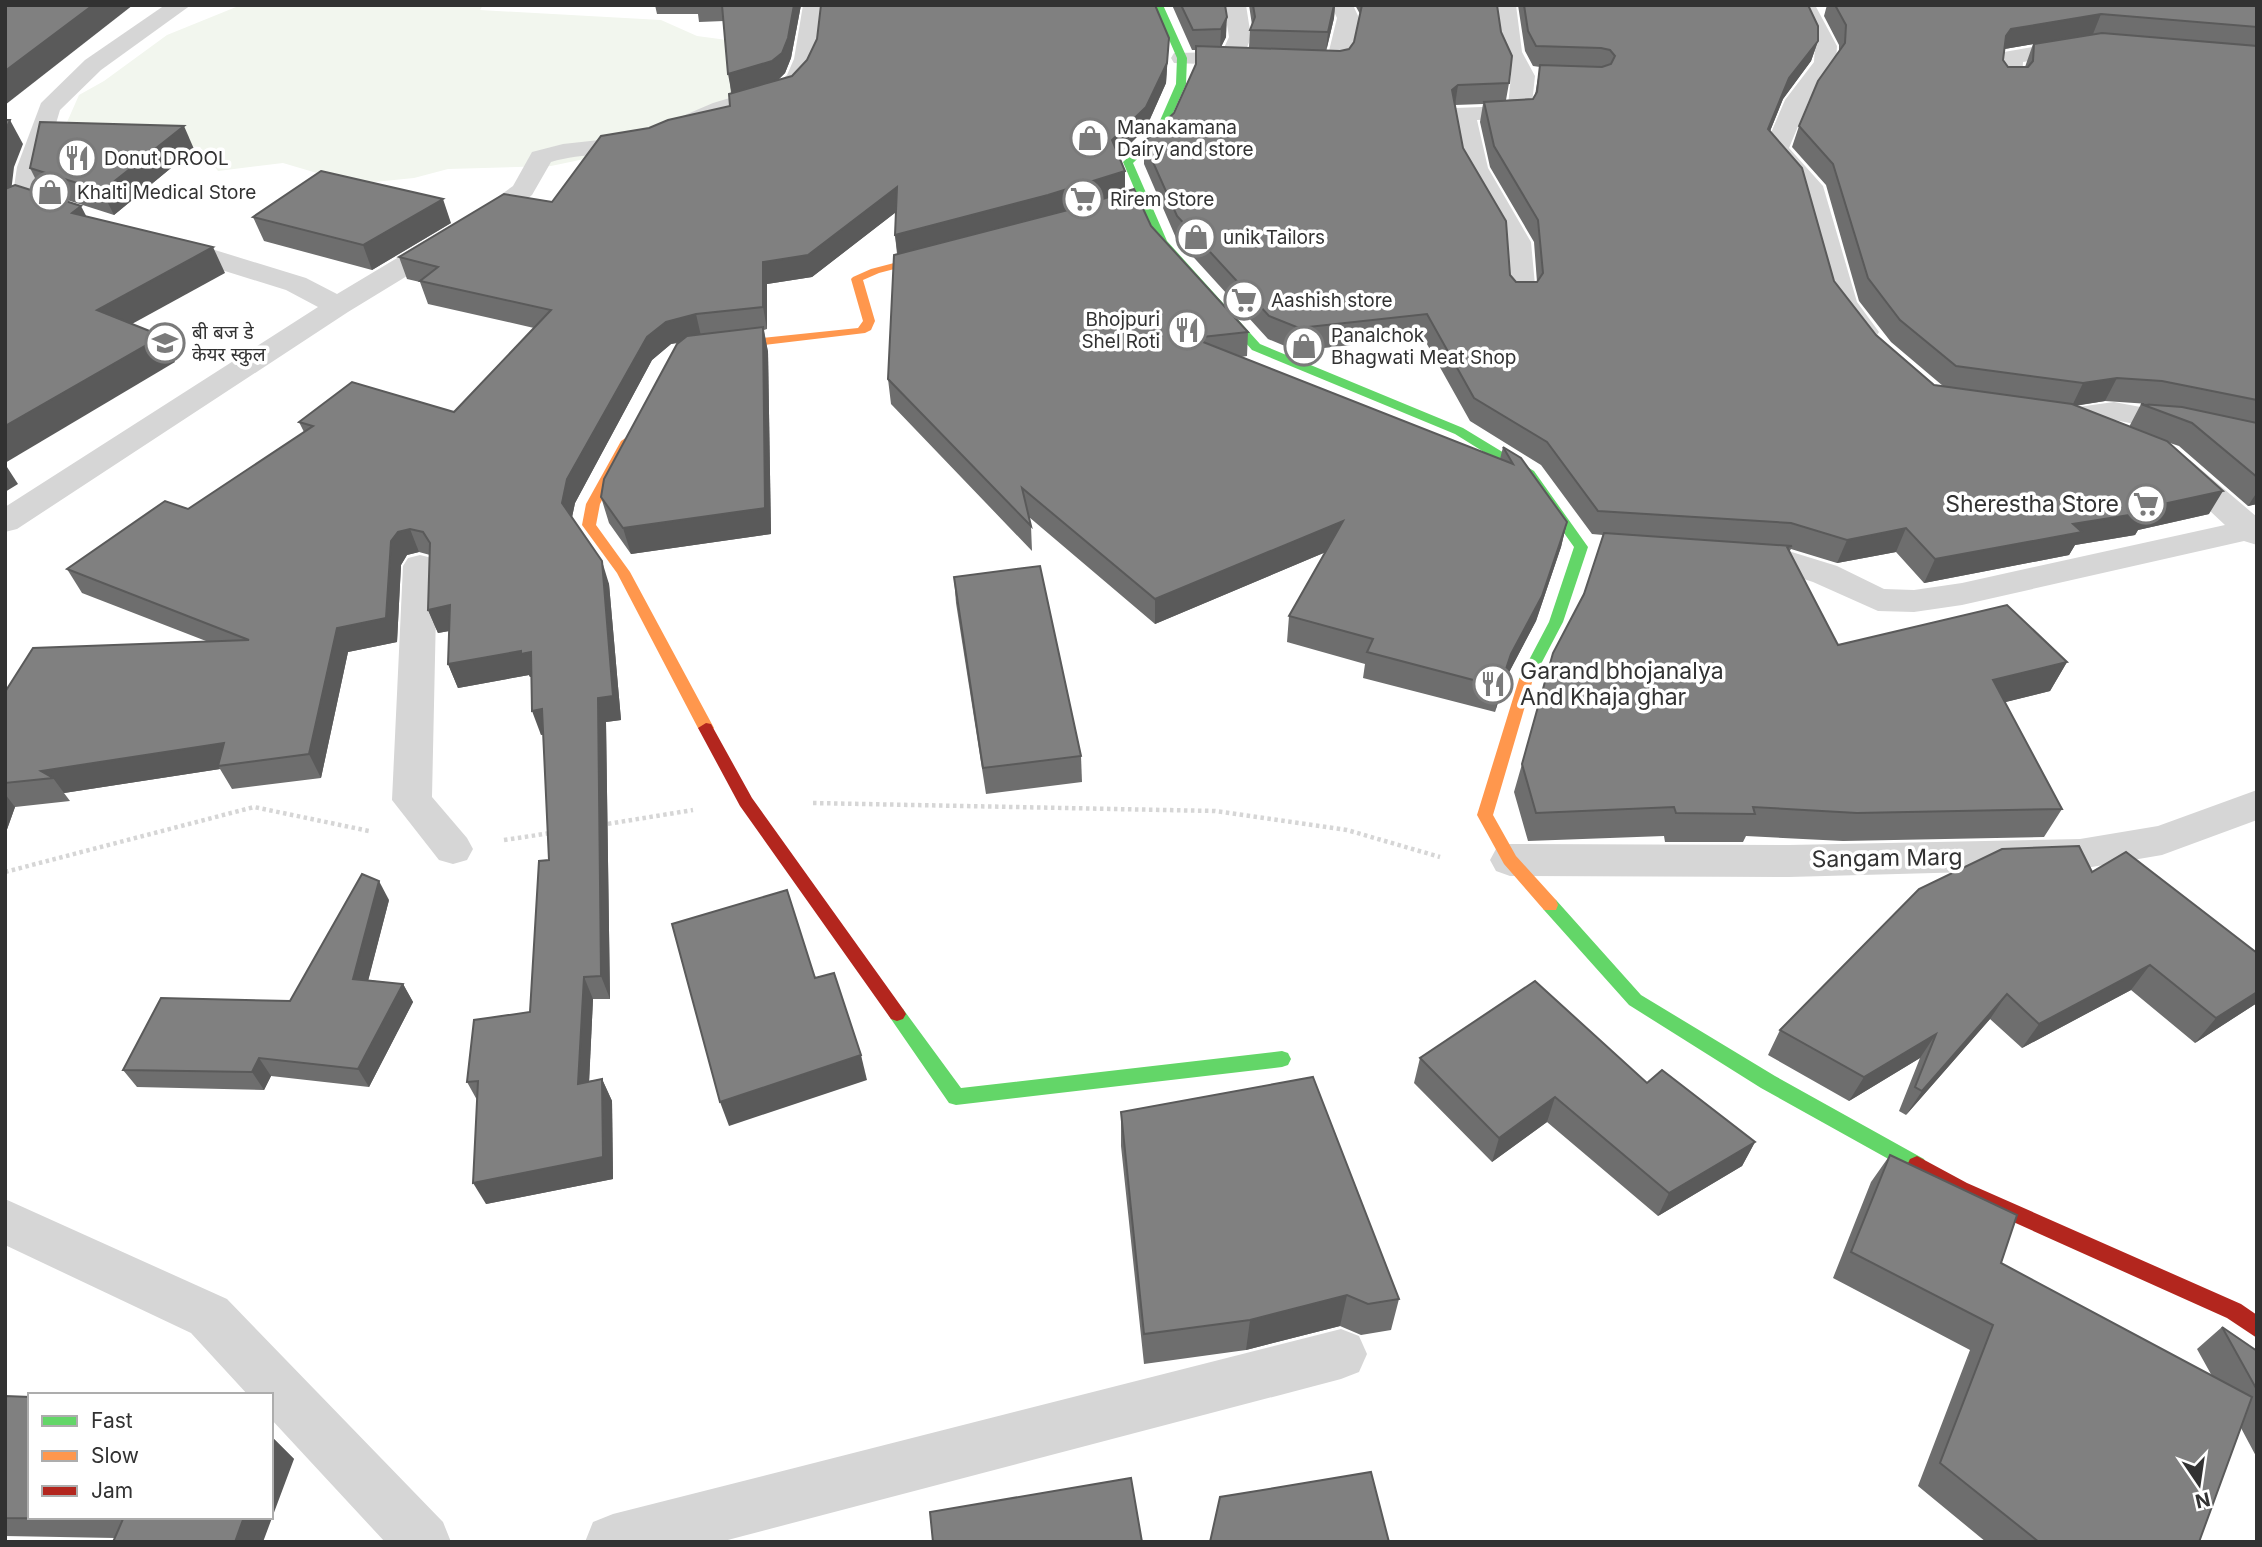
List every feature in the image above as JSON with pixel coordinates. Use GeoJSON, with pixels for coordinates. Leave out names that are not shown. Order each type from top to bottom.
{"type":"FeatureCollection","features":[{"type":"Feature","properties":{"kind":"street"},"geometry":{"type":"LineString","coordinates":[[27,205],[18,168],[49,108],[93,65],[180,5]]}},
{"type":"Feature","properties":{"kind":"street"},"geometry":{"type":"LineString","coordinates":[[5,522],[338,306],[498,209],[523,190],[541,157],[642,142],[698,116],[789,87],[801,72],[810,37],[814,5]]}},
{"type":"Feature","properties":{"kind":"street"},"geometry":{"type":"LineString","coordinates":[[1158,5],[1182,58],[1181,84],[1159,133],[1128,162],[1136,200],[1162,242],[1256,347],[1459,431],[1529,474],[1595,548],[1525,681],[1485,815],[1510,860],[1635,1000],[1769,1082],[1960,1189],[2234,1311],[2257,1328]]}},
{"type":"Feature","properties":{"kind":"street"},"geometry":{"type":"LineString","coordinates":[[1231,59],[1240,37],[1236,5]]}},
{"type":"Feature","properties":{"kind":"street"},"geometry":{"type":"LineString","coordinates":[[1182,58],[1338,62],[1348,18],[1342,5]]}},
{"type":"Feature","properties":{"kind":"street"},"geometry":{"type":"LineString","coordinates":[[1505,5],[1511,52],[1533,76],[1519,113],[1462,113],[1475,168],[1518,242],[1522,296]]}},
{"type":"Feature","properties":{"kind":"street"},"geometry":{"type":"LineString","coordinates":[[1829,7],[1804,5],[1826,46],[1825,63],[1814,74],[1790,114],[1776,149],[1810,186],[1843,303],[1878,350]]}},
{"type":"Feature","properties":{"kind":"street"},"geometry":{"type":"LineString","coordinates":[[2010,81],[2012,57],[2093,44],[2106,45]]}},
{"type":"Feature","properties":{"kind":"street"},"geometry":{"type":"LineString","coordinates":[[144,237],[296,284],[338,306]]}},
{"type":"Feature","properties":{"kind":"street"},"geometry":{"type":"LineString","coordinates":[[692,351],[862,331],[867,328],[869,321],[858,279],[875,271],[954,251]]}},
{"type":"Feature","properties":{"kind":"street"},"geometry":{"type":"LineString","coordinates":[[2253,533],[2166,455],[2054,415],[2114,411],[2257,438]]}},
{"type":"Feature","properties":{"kind":"street"},"geometry":{"type":"LineString","coordinates":[[637,421],[593,504],[589,525],[623,572],[746,802],[956,1097],[1282,1059]]}},
{"type":"Feature","properties":{"kind":"street"},"geometry":{"type":"LineString","coordinates":[[1720,556],[1782,560],[1825,574],[1878,600],[1914,601],[1962,594],[2253,533]]}},
{"type":"Feature","properties":{"kind":"street"},"geometry":{"type":"LineString","coordinates":[[420,566],[412,800],[453,849]]}},
{"type":"Feature","properties":{"kind":"street","name":"Sangam Marg"},"geometry":{"type":"LineString","coordinates":[[1510,860],[1789,861],[2080,854],[2162,840],[2257,804]]}},
{"type":"Feature","properties":{"kind":"street"},"geometry":{"type":"LineString","coordinates":[[5,1221],[209,1316],[423,1542]]}},
{"type":"Feature","properties":{"kind":"street"},"geometry":{"type":"LineString","coordinates":[[613,1542],[1341,1354]]}},
{"type":"Feature","properties":{"kind":"shaded area"},"geometry":{"type":"Polygon","coordinates":[[[241,5],[483,5],[480,10],[661,20],[697,36],[742,42],[755,64],[717,112],[599,156],[551,166],[448,169],[414,178],[354,184],[283,163],[218,171],[200,147],[60,138],[79,95],[104,81],[167,35],[241,5]]]}},
{"type":"Feature","properties":{"kind":"building"},"geometry":{"type":"Polygon","coordinates":[[[5,5],[93,5],[5,71],[5,5]]]}},
{"type":"Feature","properties":{"kind":"building"},"geometry":{"type":"Polygon","coordinates":[[[722,5],[794,5],[788,38],[782,53],[772,61],[728,74],[722,5]]]}},
{"type":"Feature","properties":{"kind":"building"},"geometry":{"type":"Polygon","coordinates":[[[821,5],[1155,5],[1169,38],[1167,63],[1146,107],[1112,140],[1125,171],[1048,195],[895,235],[897,187],[808,255],[763,262],[763,307],[696,314],[666,322],[647,337],[567,479],[562,503],[602,561],[613,696],[598,698],[601,976],[584,977],[578,1084],[602,1079],[603,1157],[473,1183],[478,1081],[467,1082],[474,1020],[530,1012],[539,861],[549,860],[542,709],[532,711],[531,652],[521,654],[521,651],[448,664],[450,605],[428,610],[430,543],[423,532],[410,529],[398,532],[391,541],[386,618],[337,628],[309,754],[218,766],[224,743],[41,771],[53,778],[5,783],[5,692],[33,648],[249,640],[67,569],[165,501],[188,509],[313,426],[299,422],[352,382],[454,412],[551,310],[420,281],[438,267],[399,257],[504,194],[552,202],[601,136],[649,128],[668,120],[730,106],[729,94],[792,76],[807,60],[817,39],[821,5]]]}},
{"type":"Feature","properties":{"kind":"building"},"geometry":{"type":"Polygon","coordinates":[[[1181,5],[1225,5],[1227,17],[1221,29],[1193,30],[1181,5]]]}},
{"type":"Feature","properties":{"kind":"building"},"geometry":{"type":"Polygon","coordinates":[[[1253,5],[1334,5],[1328,32],[1250,30],[1255,17],[1253,5]]]}},
{"type":"Feature","properties":{"kind":"building"},"geometry":{"type":"Polygon","coordinates":[[[1362,5],[1497,5],[1501,32],[1512,56],[1509,83],[1458,85],[1452,90],[1463,148],[1506,221],[1510,275],[1516,282],[1537,282],[1543,273],[1538,220],[1494,146],[1484,102],[1533,99],[1537,92],[1540,65],[1602,67],[1611,64],[1615,56],[1610,50],[1601,48],[1536,46],[1528,31],[1524,5],[1808,5],[1818,26],[1818,41],[1789,78],[1768,129],[1802,168],[1834,281],[1876,335],[1934,385],[2072,404],[2167,441],[2223,491],[2145,508],[2148,512],[2073,524],[2082,532],[1935,559],[1906,528],[1847,540],[1791,523],[1598,511],[1547,442],[1474,398],[1427,314],[1299,328],[1269,316],[1177,216],[1144,142],[1174,113],[1196,64],[1196,46],[1340,51],[1349,49],[1354,42],[1362,5]]]}},
{"type":"Feature","properties":{"kind":"building"},"geometry":{"type":"Polygon","coordinates":[[[1835,5],[2257,5],[2257,27],[2101,14],[2011,29],[2006,36],[2003,60],[2008,67],[2028,67],[2033,61],[2034,44],[2102,33],[2257,46],[2257,400],[2162,381],[2117,378],[2083,383],[1956,366],[1900,320],[1868,278],[1833,164],[1799,126],[1818,81],[1845,43],[1846,25],[1835,5]]]}},
{"type":"Feature","properties":{"kind":"building"},"geometry":{"type":"Polygon","coordinates":[[[40,122],[184,126],[102,191],[30,168],[40,122]]]}},
{"type":"Feature","properties":{"kind":"building"},"geometry":{"type":"Polygon","coordinates":[[[321,171],[443,199],[363,245],[253,217],[321,171]]]}},
{"type":"Feature","properties":{"kind":"building"},"geometry":{"type":"Polygon","coordinates":[[[15,185],[81,206],[72,213],[213,247],[97,310],[162,336],[5,426],[5,189],[15,185]]]}},
{"type":"Feature","properties":{"kind":"building"},"geometry":{"type":"Polygon","coordinates":[[[1134,189],[1151,226],[1248,332],[1193,338],[1513,464],[1503,447],[1521,458],[1567,522],[1542,596],[1511,654],[1500,687],[1367,652],[1373,639],[1289,616],[1343,521],[1155,599],[1022,488],[1031,526],[888,379],[894,255],[1068,210],[1134,189]]]}},
{"type":"Feature","properties":{"kind":"building"},"geometry":{"type":"Polygon","coordinates":[[[763,327],[765,508],[623,528],[601,497],[604,479],[677,344],[687,336],[763,327]]]}},
{"type":"Feature","properties":{"kind":"building"},"geometry":{"type":"Polygon","coordinates":[[[2141,404],[2182,407],[2257,423],[2257,477],[2192,423],[2141,404]]]}},
{"type":"Feature","properties":{"kind":"building"},"geometry":{"type":"Polygon","coordinates":[[[1604,533],[1792,546],[1787,547],[1838,645],[2007,605],[2067,662],[1993,680],[2062,809],[1857,813],[1753,807],[1755,814],[1676,813],[1674,807],[1536,813],[1522,764],[1553,653],[1584,594],[1604,533]]]}},
{"type":"Feature","properties":{"kind":"building"},"geometry":{"type":"Polygon","coordinates":[[[1040,566],[1081,756],[983,768],[954,577],[1040,566]]]}},
{"type":"Feature","properties":{"kind":"building"},"geometry":{"type":"Polygon","coordinates":[[[2079,846],[2092,872],[2126,852],[2257,953],[2257,992],[2216,1018],[2150,965],[2039,1024],[2007,994],[1922,1091],[1915,1087],[1936,1034],[1864,1077],[1780,1030],[1919,889],[2002,849],[2079,846]]]}},
{"type":"Feature","properties":{"kind":"building"},"geometry":{"type":"Polygon","coordinates":[[[362,874],[379,881],[353,979],[403,984],[358,1069],[259,1058],[252,1072],[123,1070],[161,998],[290,1001],[362,874]]]}},
{"type":"Feature","properties":{"kind":"building"},"geometry":{"type":"Polygon","coordinates":[[[787,890],[815,978],[834,973],[861,1055],[720,1102],[672,924],[787,890]]]}},
{"type":"Feature","properties":{"kind":"building"},"geometry":{"type":"Polygon","coordinates":[[[1535,981],[1647,1083],[1662,1070],[1755,1142],[1669,1193],[1555,1097],[1499,1138],[1420,1058],[1535,981]]]}},
{"type":"Feature","properties":{"kind":"building"},"geometry":{"type":"Polygon","coordinates":[[[1313,1077],[1399,1299],[1368,1304],[1347,1295],[1250,1320],[1144,1334],[1121,1112],[1313,1077]]]}},
{"type":"Feature","properties":{"kind":"building"},"geometry":{"type":"Polygon","coordinates":[[[1890,1155],[2017,1215],[2001,1263],[2252,1397],[2199,1542],[2039,1542],[1940,1463],[1993,1325],[1851,1252],[1890,1155]]]}},
{"type":"Feature","properties":{"kind":"building"},"geometry":{"type":"Polygon","coordinates":[[[2222,1327],[2257,1351],[2257,1390],[2222,1327]]]}},
{"type":"Feature","properties":{"kind":"building"},"geometry":{"type":"Polygon","coordinates":[[[5,1396],[28,1397],[28,1518],[5,1518],[5,1396]]]}},
{"type":"Feature","properties":{"kind":"building"},"geometry":{"type":"Polygon","coordinates":[[[1371,1472],[1389,1542],[1210,1542],[1220,1497],[1371,1472]]]}},
{"type":"Feature","properties":{"kind":"building"},"geometry":{"type":"Polygon","coordinates":[[[1131,1478],[1142,1542],[933,1542],[930,1512],[1131,1478]]]}},
{"type":"Feature","properties":{"kind":"building"},"geometry":{"type":"Polygon","coordinates":[[[123,1519],[243,1519],[235,1542],[113,1542],[123,1519]]]}},
{"type":"Feature","properties":{"kind":"traffic: fast"},"geometry":{"type":"LineString","coordinates":[[1158,5],[1182,58],[1181,84],[1159,133],[1128,162],[1162,242],[1256,347],[1459,431],[1529,474],[1581,547],[1556,622],[1526,679]]}},
{"type":"Feature","properties":{"kind":"traffic: fast"},"geometry":{"type":"LineString","coordinates":[[1550,905],[1635,1000],[1768,1082],[1917,1165]]}},
{"type":"Feature","properties":{"kind":"traffic: fast"},"geometry":{"type":"LineString","coordinates":[[897,1014],[956,1097],[1282,1059]]}},
{"type":"Feature","properties":{"kind":"traffic: slow"},"geometry":{"type":"LineString","coordinates":[[713,347],[861,331],[867,328],[869,321],[857,279],[875,271],[944,253]]}},
{"type":"Feature","properties":{"kind":"traffic: slow"},"geometry":{"type":"LineString","coordinates":[[627,441],[593,504],[589,525],[623,572],[706,728]]}},
{"type":"Feature","properties":{"kind":"traffic: slow"},"geometry":{"type":"LineString","coordinates":[[1526,679],[1485,815],[1510,860],[1550,905]]}},
{"type":"Feature","properties":{"kind":"traffic: jam"},"geometry":{"type":"LineString","coordinates":[[706,728],[746,802],[897,1014]]}},
{"type":"Feature","properties":{"kind":"traffic: jam"},"geometry":{"type":"LineString","coordinates":[[1917,1165],[1960,1189],[2234,1311],[2257,1328]]}},
{"type":"Feature","properties":{"kind":"place","name":"Manakamana Dairy and store"},"geometry":{"type":"Point","coordinates":[1090,138]}},
{"type":"Feature","properties":{"kind":"place","name":"Donut DROOL"},"geometry":{"type":"Point","coordinates":[77,158]}},
{"type":"Feature","properties":{"kind":"place","name":"Khalti Medical Store"},"geometry":{"type":"Point","coordinates":[50,192]}},
{"type":"Feature","properties":{"kind":"place","name":"Rirem Store"},"geometry":{"type":"Point","coordinates":[1083,199]}},
{"type":"Feature","properties":{"kind":"place","name":"unik Tailors"},"geometry":{"type":"Point","coordinates":[1196,237]}},
{"type":"Feature","properties":{"kind":"place","name":"Aashish store"},"geometry":{"type":"Point","coordinates":[1244,300]}},
{"type":"Feature","properties":{"kind":"place","name":"Bhojpuri Shel Roti"},"geometry":{"type":"Point","coordinates":[1187,330]}},
{"type":"Feature","properties":{"kind":"place","name":"बी बज डे केयर स्कुल"},"geometry":{"type":"Point","coordinates":[165,343]}},
{"type":"Feature","properties":{"kind":"place","name":"Panalchok Bhagwati Meat Shop"},"geometry":{"type":"Point","coordinates":[1304,346]}},
{"type":"Feature","properties":{"kind":"place","name":"Sherestha Store"},"geometry":{"type":"Point","coordinates":[2146,504]}},
{"type":"Feature","properties":{"kind":"place","name":"Garand bhojanalya And Khaja ghar"},"geometry":{"type":"Point","coordinates":[1493,684]}}]}
